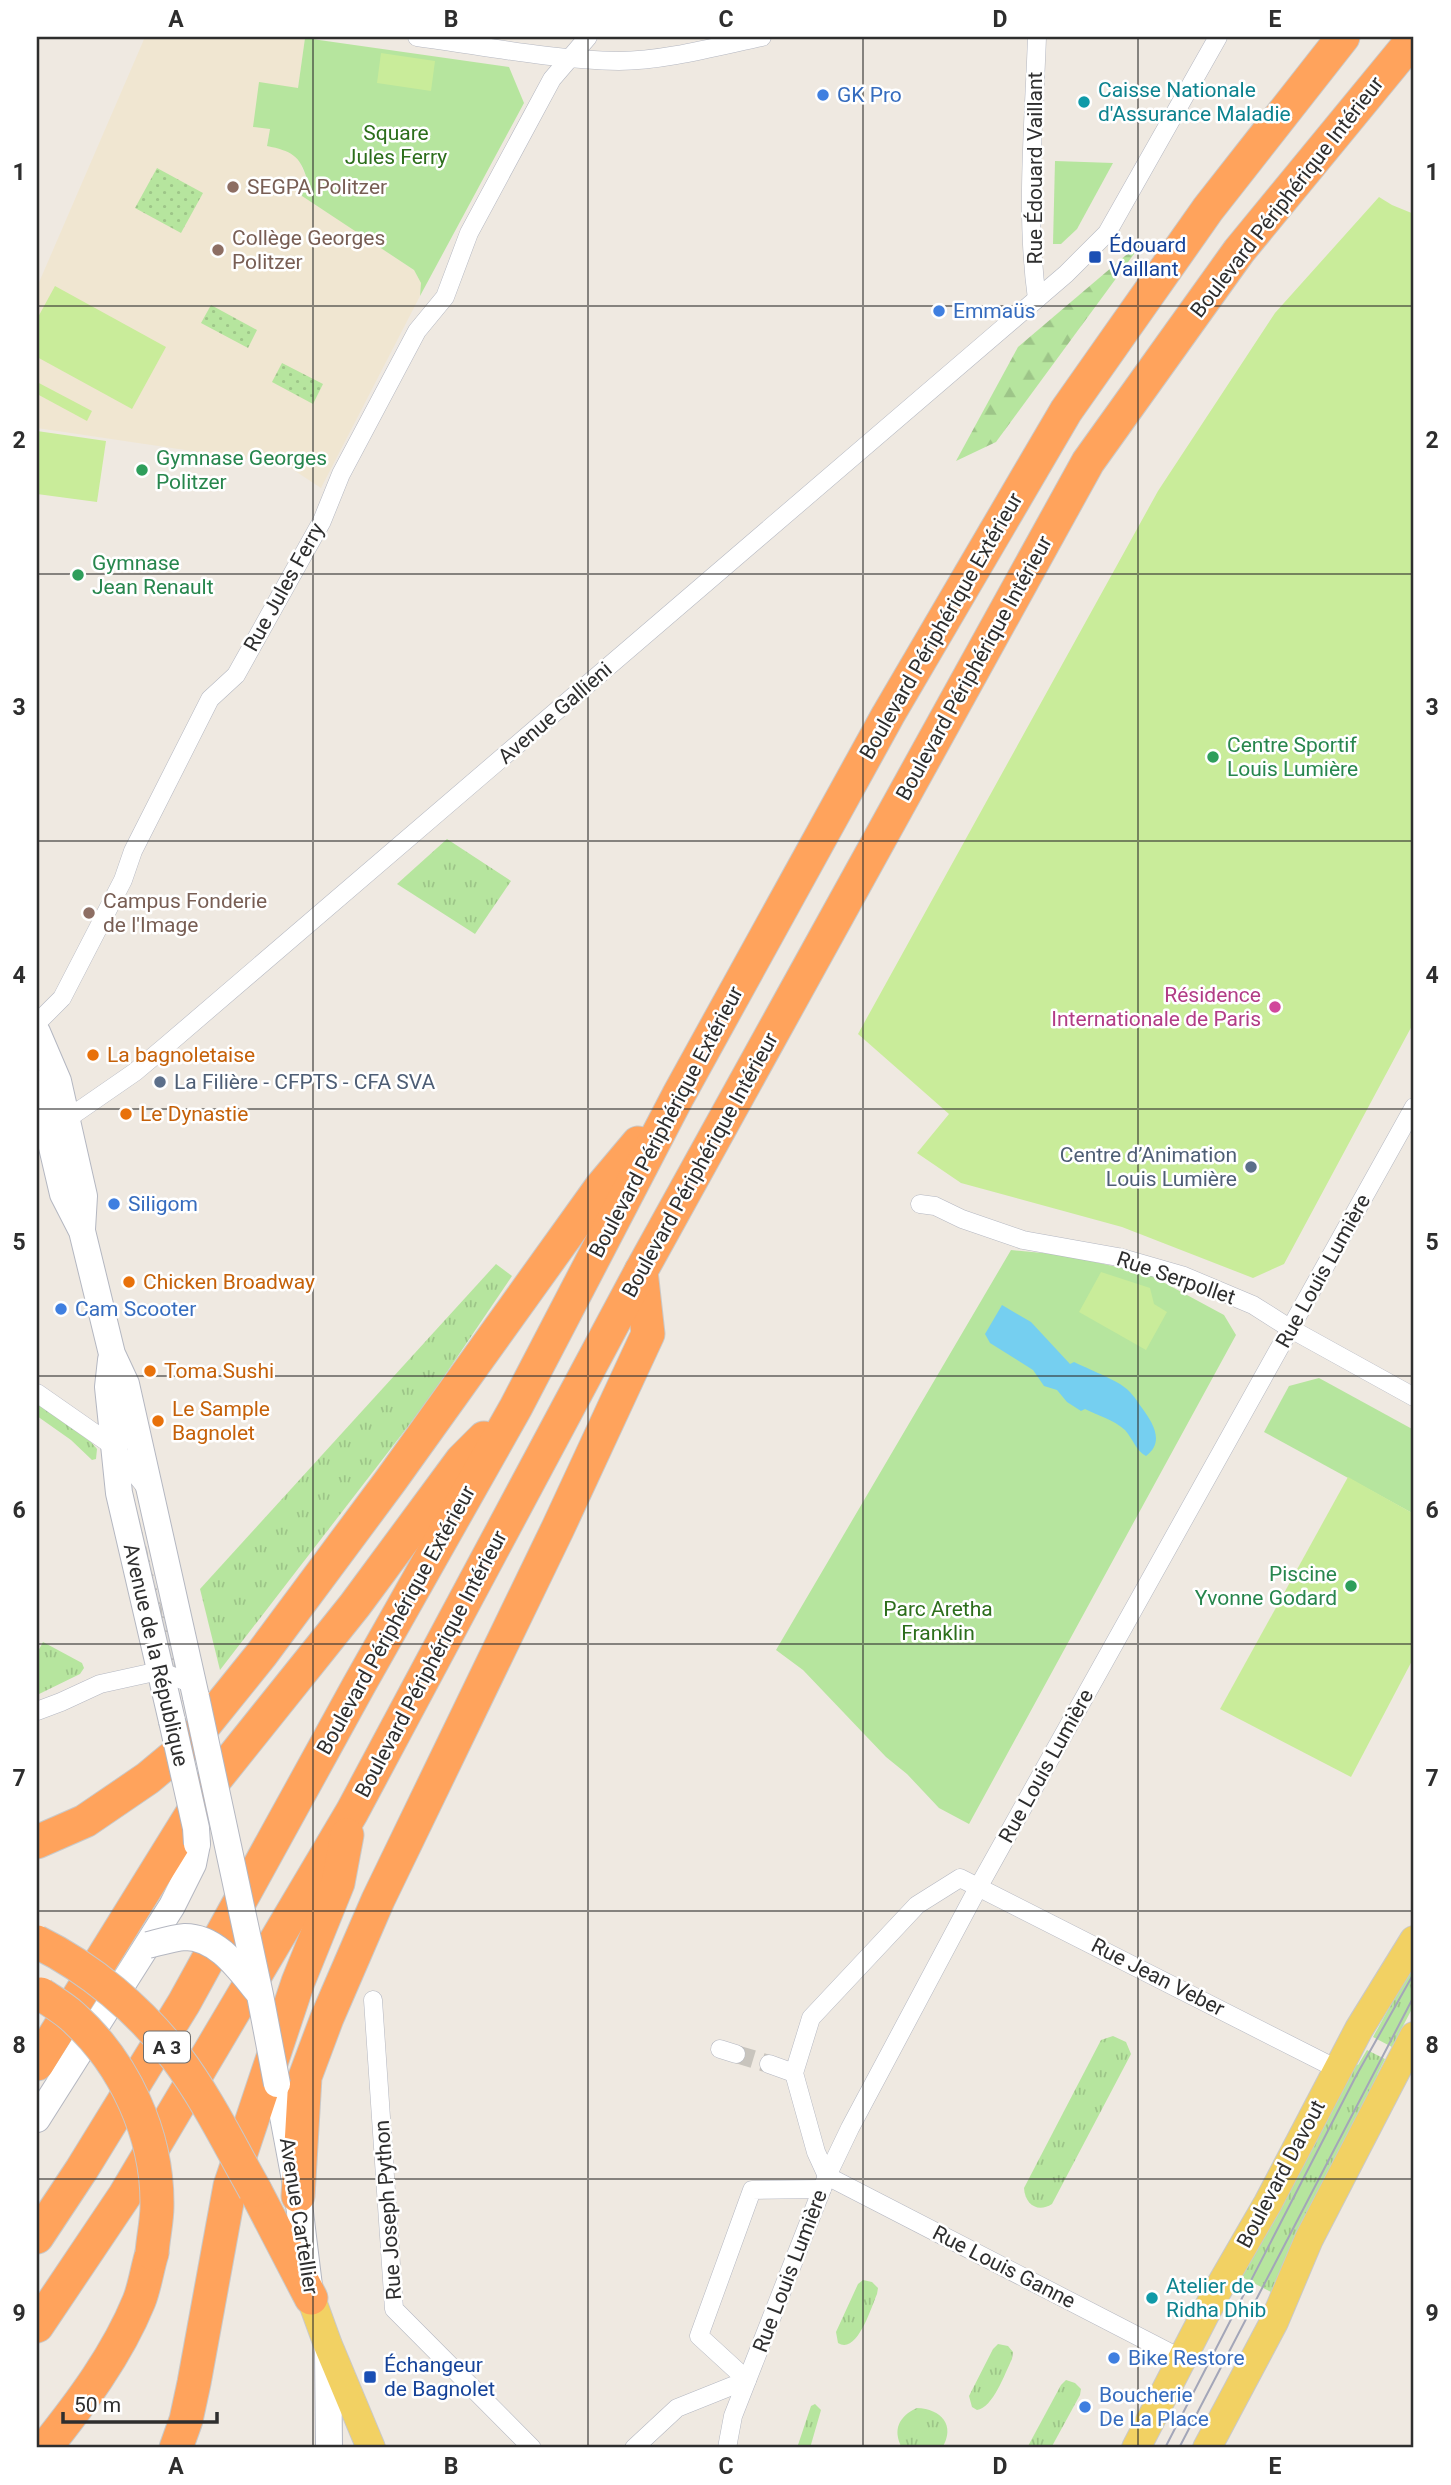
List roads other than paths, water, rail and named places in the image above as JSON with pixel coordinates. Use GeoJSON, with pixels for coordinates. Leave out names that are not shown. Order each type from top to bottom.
{"type":"FeatureCollection","features":[{"type":"Feature","properties":{"kind":"highway","name":"Boulevard Périphérique Extérieur"},"geometry":{"type":"LineString","coordinates":[[37,2237],[184,2003],[516,1407],[678,1096],[888,715],[1066,411],[1208,209],[1343,37]]}},
{"type":"Feature","properties":{"kind":"highway","name":"Boulevard Périphérique Intérieur"},"geometry":{"type":"LineString","coordinates":[[37,2326],[125,2195],[352,1812],[641,1271],[1088,461],[1239,251],[1414,38]]}},
{"type":"Feature","properties":{"kind":"highway"},"geometry":{"type":"LineString","coordinates":[[37,1842],[85,1821],[148,1778],[190,1743],[261,1655],[375,1502],[601,1187],[678,1096]]}},
{"type":"Feature","properties":{"kind":"highway"},"geometry":{"type":"LineString","coordinates":[[298,2196],[306,2077],[327,2018],[378,1900],[558,1528],[648,1334],[641,1271]]}},
{"type":"Feature","properties":{"kind":"highway"},"geometry":{"type":"LineString","coordinates":[[37,2064],[206,1791],[355,1605],[461,1460],[516,1407]]}},
{"type":"Feature","properties":{"kind":"highway"},"geometry":{"type":"LineString","coordinates":[[176,2448],[186,2420],[194,2383],[230,2186],[298,1982],[338,1882],[352,1812]]}},
{"type":"Feature","properties":{"kind":"highway","name":"A 3"},"geometry":{"type":"LineString","coordinates":[[37,1942],[58,1952],[107,1987],[142,2019],[176,2057],[212,2112],[311,2298]]}},
{"type":"Feature","properties":{"kind":"highway"},"geometry":{"type":"LineString","coordinates":[[37,1992],[71,2015],[118,2070],[135,2103],[146,2134],[155,2168],[157,2206],[152,2253],[139,2300],[120,2341],[92,2387],[46,2448]]}},
{"type":"Feature","properties":{"kind":"main road","name":"Avenue de la République"},"geometry":{"type":"LineString","coordinates":[[37,1032],[58,1080],[51,1133],[84,1196],[82,1231]]}},
{"type":"Feature","properties":{"kind":"main road","name":"Avenue de la République"},"geometry":{"type":"LineString","coordinates":[[37,1083],[51,1133],[63,1194],[82,1231],[111,1354],[125,1384],[260,1995]]}},
{"type":"Feature","properties":{"kind":"main road"},"geometry":{"type":"LineString","coordinates":[[37,1182],[63,1194]]}},
{"type":"Feature","properties":{"kind":"main road","name":"Avenue de la République"},"geometry":{"type":"LineString","coordinates":[[37,2119],[172,1906],[193,1864],[197,1844],[196,1828],[119,1493],[108,1387],[111,1354]]}},
{"type":"Feature","properties":{"kind":"main road"},"geometry":{"type":"LineString","coordinates":[[148,1945],[184,1937],[198,1938],[215,1946],[228,1957],[260,1995]]}},
{"type":"Feature","properties":{"kind":"main road","name":"Boulevard Davout"},"geometry":{"type":"LineString","coordinates":[[1136,2448],[1216,2293],[1268,2203],[1337,2068],[1368,2012],[1414,1940]]}},
{"type":"Feature","properties":{"kind":"main road","name":"Avenue Cartellier"},"geometry":{"type":"LineString","coordinates":[[260,1995],[298,2196],[311,2298],[371,2448]]}},
{"type":"Feature","properties":{"kind":"main road"},"geometry":{"type":"LineString","coordinates":[[1207,2448],[1274,2322],[1309,2239],[1414,2036]]}},
{"type":"Feature","properties":{"kind":"main road"},"geometry":{"type":"LineString","coordinates":[[328,2345],[329,2448]]}},
{"type":"Feature","properties":{"kind":"street"},"geometry":{"type":"LineString","coordinates":[[417,37],[570,58],[621,61],[688,52],[762,37]]}},
{"type":"Feature","properties":{"kind":"street","name":"Rue Jules Ferry"},"geometry":{"type":"LineString","coordinates":[[37,1023],[62,998],[123,880],[133,851],[210,699],[236,675],[321,521],[341,474],[417,331],[445,297],[469,233],[552,79],[587,37]]}},
{"type":"Feature","properties":{"kind":"street","name":"Rue Édouard Vaillant"},"geometry":{"type":"LineString","coordinates":[[1037,37],[1032,156],[1033,270],[1037,299]]}},
{"type":"Feature","properties":{"kind":"street","name":"Avenue Gallieni"},"geometry":{"type":"LineString","coordinates":[[51,1133],[159,1052],[1037,299],[1107,233],[1218,37]]}},
{"type":"Feature","properties":{"kind":"street","name":"Rue Louis Lumière"},"geometry":{"type":"LineString","coordinates":[[727,2448],[733,2416],[824,2182],[850,2128],[979,1886],[1414,1107]]}},
{"type":"Feature","properties":{"kind":"street","name":"Rue Serpollet"},"geometry":{"type":"LineString","coordinates":[[920,1204],[935,1206],[962,1219],[1023,1240],[1118,1257],[1184,1276],[1253,1305],[1414,1397]]}},
{"type":"Feature","properties":{"kind":"street"},"geometry":{"type":"LineString","coordinates":[[37,1393],[113,1446],[149,1491]]}},
{"type":"Feature","properties":{"kind":"street"},"geometry":{"type":"LineString","coordinates":[[37,1711],[100,1684],[159,1671],[194,1690]]}},
{"type":"Feature","properties":{"kind":"street"},"geometry":{"type":"LineString","coordinates":[[634,2448],[677,2408],[747,2380],[699,2336],[752,2190],[824,2182],[794,2073],[811,2018],[917,1905],[960,1878],[979,1886]]}},
{"type":"Feature","properties":{"kind":"street","name":"Rue Jean Veber"},"geometry":{"type":"LineString","coordinates":[[979,1886],[1337,2068]]}},
{"type":"Feature","properties":{"kind":"street","name":"Rue Joseph Python"},"geometry":{"type":"LineString","coordinates":[[373,2000],[394,2309],[532,2448]]}},
{"type":"Feature","properties":{"kind":"street"},"geometry":{"type":"LineString","coordinates":[[769,2064],[794,2073]]}},
{"type":"Feature","properties":{"kind":"street","name":"Rue Louis Ganne"},"geometry":{"type":"LineString","coordinates":[[824,2182],[1182,2358]]}},
{"type":"Feature","properties":{"kind":"water"},"geometry":{"type":"Polygon","coordinates":[[[1002,1305],[1031,1322],[1070,1364],[1074,1362],[1103,1375],[1130,1392],[1153,1426],[1156,1439],[1152,1451],[1146,1456],[1143,1454],[1121,1426],[1085,1409],[1081,1411],[1067,1402],[1057,1390],[1044,1386],[1033,1370],[990,1343],[985,1334],[1002,1305]]]}},
{"type":"Feature","properties":{"kind":"tunnel"},"geometry":{"type":"LineString","coordinates":[[736,2054],[769,2064]]}},
{"type":"Feature","properties":{"kind":"tram line"},"geometry":{"type":"LineString","coordinates":[[1165,2448],[1356,2076],[1414,1973]]}},
{"type":"Feature","properties":{"kind":"tram line"},"geometry":{"type":"LineString","coordinates":[[1179,2448],[1414,1996]]}},
{"type":"Feature","properties":{"kind":"place","name":"GK Pro"},"geometry":{"type":"Point","coordinates":[823,95]}},
{"type":"Feature","properties":{"kind":"place","name":"Caisse Nationale d'Assurance Maladie"},"geometry":{"type":"Point","coordinates":[1084,102]}},
{"type":"Feature","properties":{"kind":"place","name":"SEGPA Politzer"},"geometry":{"type":"Point","coordinates":[233,187]}},
{"type":"Feature","properties":{"kind":"place","name":"Collège Georges Politzer"},"geometry":{"type":"Point","coordinates":[218,250]}},
{"type":"Feature","properties":{"kind":"place","name":"Édouard Vaillant"},"geometry":{"type":"Point","coordinates":[1095,257]}},
{"type":"Feature","properties":{"kind":"place","name":"Emmaüs"},"geometry":{"type":"Point","coordinates":[939,311]}},
{"type":"Feature","properties":{"kind":"place","name":"Gymnase Georges Politzer"},"geometry":{"type":"Point","coordinates":[142,470]}},
{"type":"Feature","properties":{"kind":"place","name":"Gymnase Jean Renault"},"geometry":{"type":"Point","coordinates":[78,575]}},
{"type":"Feature","properties":{"kind":"place","name":"Centre Sportif Louis Lumière"},"geometry":{"type":"Point","coordinates":[1213,757]}},
{"type":"Feature","properties":{"kind":"place","name":"Campus Fonderie de l'Image"},"geometry":{"type":"Point","coordinates":[89,913]}},
{"type":"Feature","properties":{"kind":"place","name":"Résidence Internationale de Paris"},"geometry":{"type":"Point","coordinates":[1275,1007]}},
{"type":"Feature","properties":{"kind":"place","name":"La bagnoletaise"},"geometry":{"type":"Point","coordinates":[93,1055]}},
{"type":"Feature","properties":{"kind":"place","name":"La Filière - CFPTS - CFA SVA"},"geometry":{"type":"Point","coordinates":[160,1082]}},
{"type":"Feature","properties":{"kind":"place","name":"Le Dynastie"},"geometry":{"type":"Point","coordinates":[126,1114]}},
{"type":"Feature","properties":{"kind":"place","name":"Centre d’Animation Louis Lumière"},"geometry":{"type":"Point","coordinates":[1251,1167]}},
{"type":"Feature","properties":{"kind":"place","name":"Siligom"},"geometry":{"type":"Point","coordinates":[114,1204]}},
{"type":"Feature","properties":{"kind":"place","name":"Chicken Broadway"},"geometry":{"type":"Point","coordinates":[129,1282]}},
{"type":"Feature","properties":{"kind":"place","name":"Cam Scooter"},"geometry":{"type":"Point","coordinates":[61,1309]}},
{"type":"Feature","properties":{"kind":"place","name":"Toma Sushi"},"geometry":{"type":"Point","coordinates":[150,1371]}},
{"type":"Feature","properties":{"kind":"place","name":"Le Sample Bagnolet"},"geometry":{"type":"Point","coordinates":[158,1421]}},
{"type":"Feature","properties":{"kind":"place","name":"Piscine Yvonne Godard"},"geometry":{"type":"Point","coordinates":[1351,1586]}},
{"type":"Feature","properties":{"kind":"place","name":"Atelier de Ridha Dhib"},"geometry":{"type":"Point","coordinates":[1152,2298]}},
{"type":"Feature","properties":{"kind":"place","name":"Bike Restore"},"geometry":{"type":"Point","coordinates":[1114,2358]}},
{"type":"Feature","properties":{"kind":"place","name":"Échangeur de Bagnolet"},"geometry":{"type":"Point","coordinates":[370,2377]}},
{"type":"Feature","properties":{"kind":"place","name":"Boucherie De La Place"},"geometry":{"type":"Point","coordinates":[1085,2407]}},
{"type":"Feature","properties":{"kind":"park label","name":"Square Jules Ferry"},"geometry":{"type":"Point","coordinates":[396,145]}},
{"type":"Feature","properties":{"kind":"park label","name":"Parc Aretha Franklin"},"geometry":{"type":"Point","coordinates":[938,1621]}}]}
